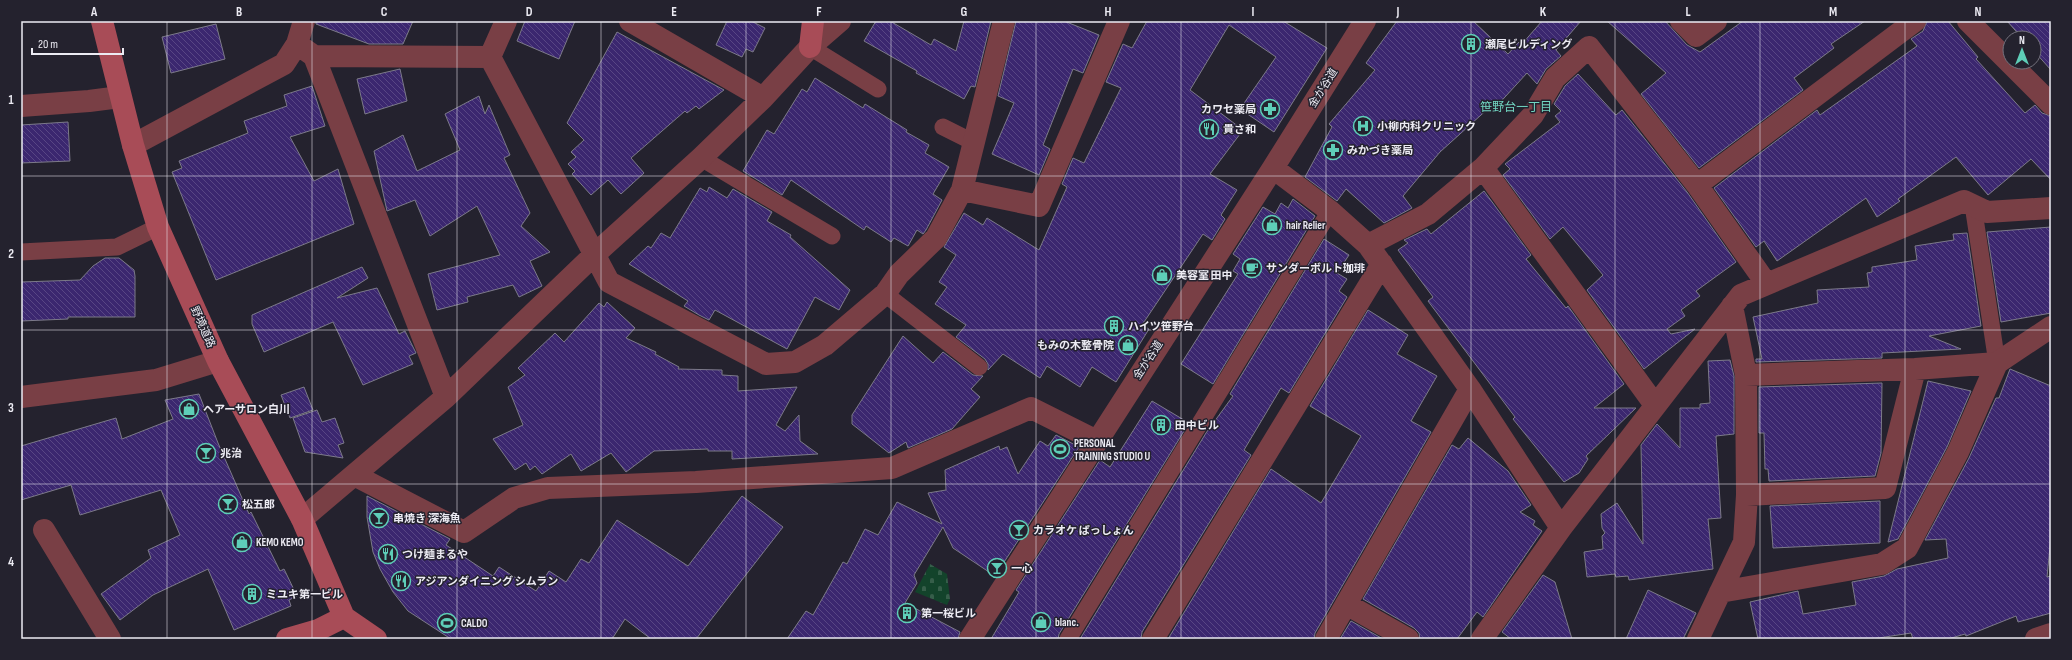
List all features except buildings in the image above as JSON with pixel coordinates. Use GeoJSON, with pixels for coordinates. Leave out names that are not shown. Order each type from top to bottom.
{"type":"FeatureCollection","features":[{"type":"Feature","properties":{"kind":"street","name":"野境道路"},"geometry":{"type":"LineString","coordinates":[[102,21],[133,145],[158,226],[218,361],[302,519],[344,617]]}},
{"type":"Feature","properties":{"kind":"street"},"geometry":{"type":"LineString","coordinates":[[304,21],[305,50],[446,397]]}},
{"type":"Feature","properties":{"kind":"street"},"geometry":{"type":"LineString","coordinates":[[490,57],[506,21]]}},
{"type":"Feature","properties":{"kind":"street"},"geometry":{"type":"LineString","coordinates":[[630,21],[763,98]]}},
{"type":"Feature","properties":{"kind":"street"},"geometry":{"type":"LineString","coordinates":[[810,47],[813,21]]}},
{"type":"Feature","properties":{"kind":"street"},"geometry":{"type":"LineString","coordinates":[[302,519],[356,476],[446,397],[594,255],[763,98],[810,47],[840,21]]}},
{"type":"Feature","properties":{"kind":"street"},"geometry":{"type":"LineString","coordinates":[[490,57],[609,282],[766,364],[795,362],[825,345],[885,294],[899,274],[936,238],[962,190],[1004,21]]}},
{"type":"Feature","properties":{"kind":"street"},"geometry":{"type":"LineString","coordinates":[[962,190],[1038,206],[1119,21]]}},
{"type":"Feature","properties":{"kind":"street","name":"金が谷道"},"geometry":{"type":"LineString","coordinates":[[970,639],[1273,168],[1365,21]]}},
{"type":"Feature","properties":{"kind":"street"},"geometry":{"type":"LineString","coordinates":[[1681,21],[1696,36],[1716,21]]}},
{"type":"Feature","properties":{"kind":"street"},"geometry":{"type":"LineString","coordinates":[[1697,185],[1915,21]]}},
{"type":"Feature","properties":{"kind":"street"},"geometry":{"type":"LineString","coordinates":[[1968,21],[2051,104]]}},
{"type":"Feature","properties":{"kind":"street"},"geometry":{"type":"LineString","coordinates":[[1368,245],[1428,214],[1483,168],[1533,115],[1555,78],[1588,47],[1697,185],[1766,283]]}},
{"type":"Feature","properties":{"kind":"street"},"geometry":{"type":"LineString","coordinates":[[133,145],[284,64],[305,50],[490,57]]}},
{"type":"Feature","properties":{"kind":"street"},"geometry":{"type":"LineString","coordinates":[[21,106],[120,97]]}},
{"type":"Feature","properties":{"kind":"street"},"geometry":{"type":"LineString","coordinates":[[1273,168],[1330,211],[1368,245],[1470,389],[1561,528]]}},
{"type":"Feature","properties":{"kind":"street"},"geometry":{"type":"LineString","coordinates":[[1483,168],[1655,405]]}},
{"type":"Feature","properties":{"kind":"street"},"geometry":{"type":"LineString","coordinates":[[1482,639],[1561,528],[1741,295],[1766,283],[1964,201],[1987,212],[2051,208]]}},
{"type":"Feature","properties":{"kind":"street"},"geometry":{"type":"LineString","coordinates":[[1153,639],[1382,264]]}},
{"type":"Feature","properties":{"kind":"street"},"geometry":{"type":"LineString","coordinates":[[1698,639],[1744,542],[1747,495],[1746,376],[1732,306]]}},
{"type":"Feature","properties":{"kind":"street"},"geometry":{"type":"LineString","coordinates":[[1746,376],[1915,370],[1997,363],[2051,327]]}},
{"type":"Feature","properties":{"kind":"street"},"geometry":{"type":"LineString","coordinates":[[21,397],[156,380],[218,361]]}},
{"type":"Feature","properties":{"kind":"street"},"geometry":{"type":"LineString","coordinates":[[1720,592],[1882,564],[1907,548],[1958,452],[1997,363]]}},
{"type":"Feature","properties":{"kind":"street"},"geometry":{"type":"LineString","coordinates":[[1747,495],[1885,488],[1915,370]]}},
{"type":"Feature","properties":{"kind":"street"},"geometry":{"type":"LineString","coordinates":[[1326,639],[1470,389]]}},
{"type":"Feature","properties":{"kind":"street"},"geometry":{"type":"LineString","coordinates":[[356,476],[464,532],[514,498],[548,488],[696,482],[892,468],[1031,408],[1097,441]]}},
{"type":"Feature","properties":{"kind":"street"},"geometry":{"type":"LineString","coordinates":[[44,530],[110,639]]}},
{"type":"Feature","properties":{"kind":"street"},"geometry":{"type":"LineString","coordinates":[[1346,604],[1408,639]]}},
{"type":"Feature","properties":{"kind":"street"},"geometry":{"type":"LineString","coordinates":[[287,639],[318,630],[344,617],[376,639]]}},
{"type":"Feature","properties":{"kind":"street"},"geometry":{"type":"LineString","coordinates":[[2036,639],[2051,634]]}},
{"type":"Feature","properties":{"kind":"lane"},"geometry":{"type":"LineString","coordinates":[[810,47],[878,89]]}},
{"type":"Feature","properties":{"kind":"lane"},"geometry":{"type":"LineString","coordinates":[[943,127],[973,142]]}},
{"type":"Feature","properties":{"kind":"lane"},"geometry":{"type":"LineString","coordinates":[[700,158],[832,236]]}},
{"type":"Feature","properties":{"kind":"lane"},"geometry":{"type":"LineString","coordinates":[[1973,205],[1997,363]]}},
{"type":"Feature","properties":{"kind":"lane"},"geometry":{"type":"LineString","coordinates":[[1068,639],[1330,211]]}},
{"type":"Feature","properties":{"kind":"lane"},"geometry":{"type":"LineString","coordinates":[[21,252],[117,247],[158,226]]}},
{"type":"Feature","properties":{"kind":"lane"},"geometry":{"type":"LineString","coordinates":[[885,294],[979,367]]}},
{"type":"Feature","properties":{"kind":"green space"},"geometry":{"type":"Polygon","coordinates":[[[930,564],[947,574],[950,599],[947,605],[915,592],[930,564]]]}},
{"type":"Feature","properties":{"kind":"place","name":"瀬尾ビルディング"},"geometry":{"type":"Point","coordinates":[1471,44]}},
{"type":"Feature","properties":{"kind":"place","name":"カワセ薬局"},"geometry":{"type":"Point","coordinates":[1270,109]}},
{"type":"Feature","properties":{"kind":"place","name":"小柳内科クリニック"},"geometry":{"type":"Point","coordinates":[1363,126]}},
{"type":"Feature","properties":{"kind":"place","name":"貴さ和"},"geometry":{"type":"Point","coordinates":[1209,129]}},
{"type":"Feature","properties":{"kind":"place","name":"みかづき薬局"},"geometry":{"type":"Point","coordinates":[1333,150]}},
{"type":"Feature","properties":{"kind":"place","name":"hair Relier"},"geometry":{"type":"Point","coordinates":[1272,225]}},
{"type":"Feature","properties":{"kind":"place","name":"サンダーボルト珈琲"},"geometry":{"type":"Point","coordinates":[1252,268]}},
{"type":"Feature","properties":{"kind":"place","name":"美容室 田中"},"geometry":{"type":"Point","coordinates":[1162,275]}},
{"type":"Feature","properties":{"kind":"place","name":"ハイツ笹野台"},"geometry":{"type":"Point","coordinates":[1114,326]}},
{"type":"Feature","properties":{"kind":"place","name":"もみの木整骨院"},"geometry":{"type":"Point","coordinates":[1128,345]}},
{"type":"Feature","properties":{"kind":"place","name":"ヘアーサロン白川"},"geometry":{"type":"Point","coordinates":[189,409]}},
{"type":"Feature","properties":{"kind":"place","name":"田中ビル"},"geometry":{"type":"Point","coordinates":[1161,425]}},
{"type":"Feature","properties":{"kind":"place","name":"PERSONAL TRAINING STUDIO U"},"geometry":{"type":"Point","coordinates":[1060,449]}},
{"type":"Feature","properties":{"kind":"place","name":"兆治"},"geometry":{"type":"Point","coordinates":[206,453]}},
{"type":"Feature","properties":{"kind":"place","name":"松五郎"},"geometry":{"type":"Point","coordinates":[228,504]}},
{"type":"Feature","properties":{"kind":"place","name":"串焼き 深海魚"},"geometry":{"type":"Point","coordinates":[379,518]}},
{"type":"Feature","properties":{"kind":"place","name":"カラオケ ぱっしょん"},"geometry":{"type":"Point","coordinates":[1019,530]}},
{"type":"Feature","properties":{"kind":"place","name":"KEMO KEMO"},"geometry":{"type":"Point","coordinates":[242,542]}},
{"type":"Feature","properties":{"kind":"place","name":"つけ麺まるや"},"geometry":{"type":"Point","coordinates":[388,554]}},
{"type":"Feature","properties":{"kind":"place","name":"一心"},"geometry":{"type":"Point","coordinates":[997,568]}},
{"type":"Feature","properties":{"kind":"place","name":"アジアンダイニング シムラン"},"geometry":{"type":"Point","coordinates":[401,581]}},
{"type":"Feature","properties":{"kind":"place","name":"ミユキ第一ビル"},"geometry":{"type":"Point","coordinates":[252,594]}},
{"type":"Feature","properties":{"kind":"place","name":"第一桜ビル"},"geometry":{"type":"Point","coordinates":[907,613]}},
{"type":"Feature","properties":{"kind":"place","name":"blanc."},"geometry":{"type":"Point","coordinates":[1041,622]}},
{"type":"Feature","properties":{"kind":"place","name":"CALDO"},"geometry":{"type":"Point","coordinates":[447,623]}},
{"type":"Feature","properties":{"kind":"district","name":"笹野台一丁目"},"geometry":{"type":"Point","coordinates":[1516,107]}}]}
